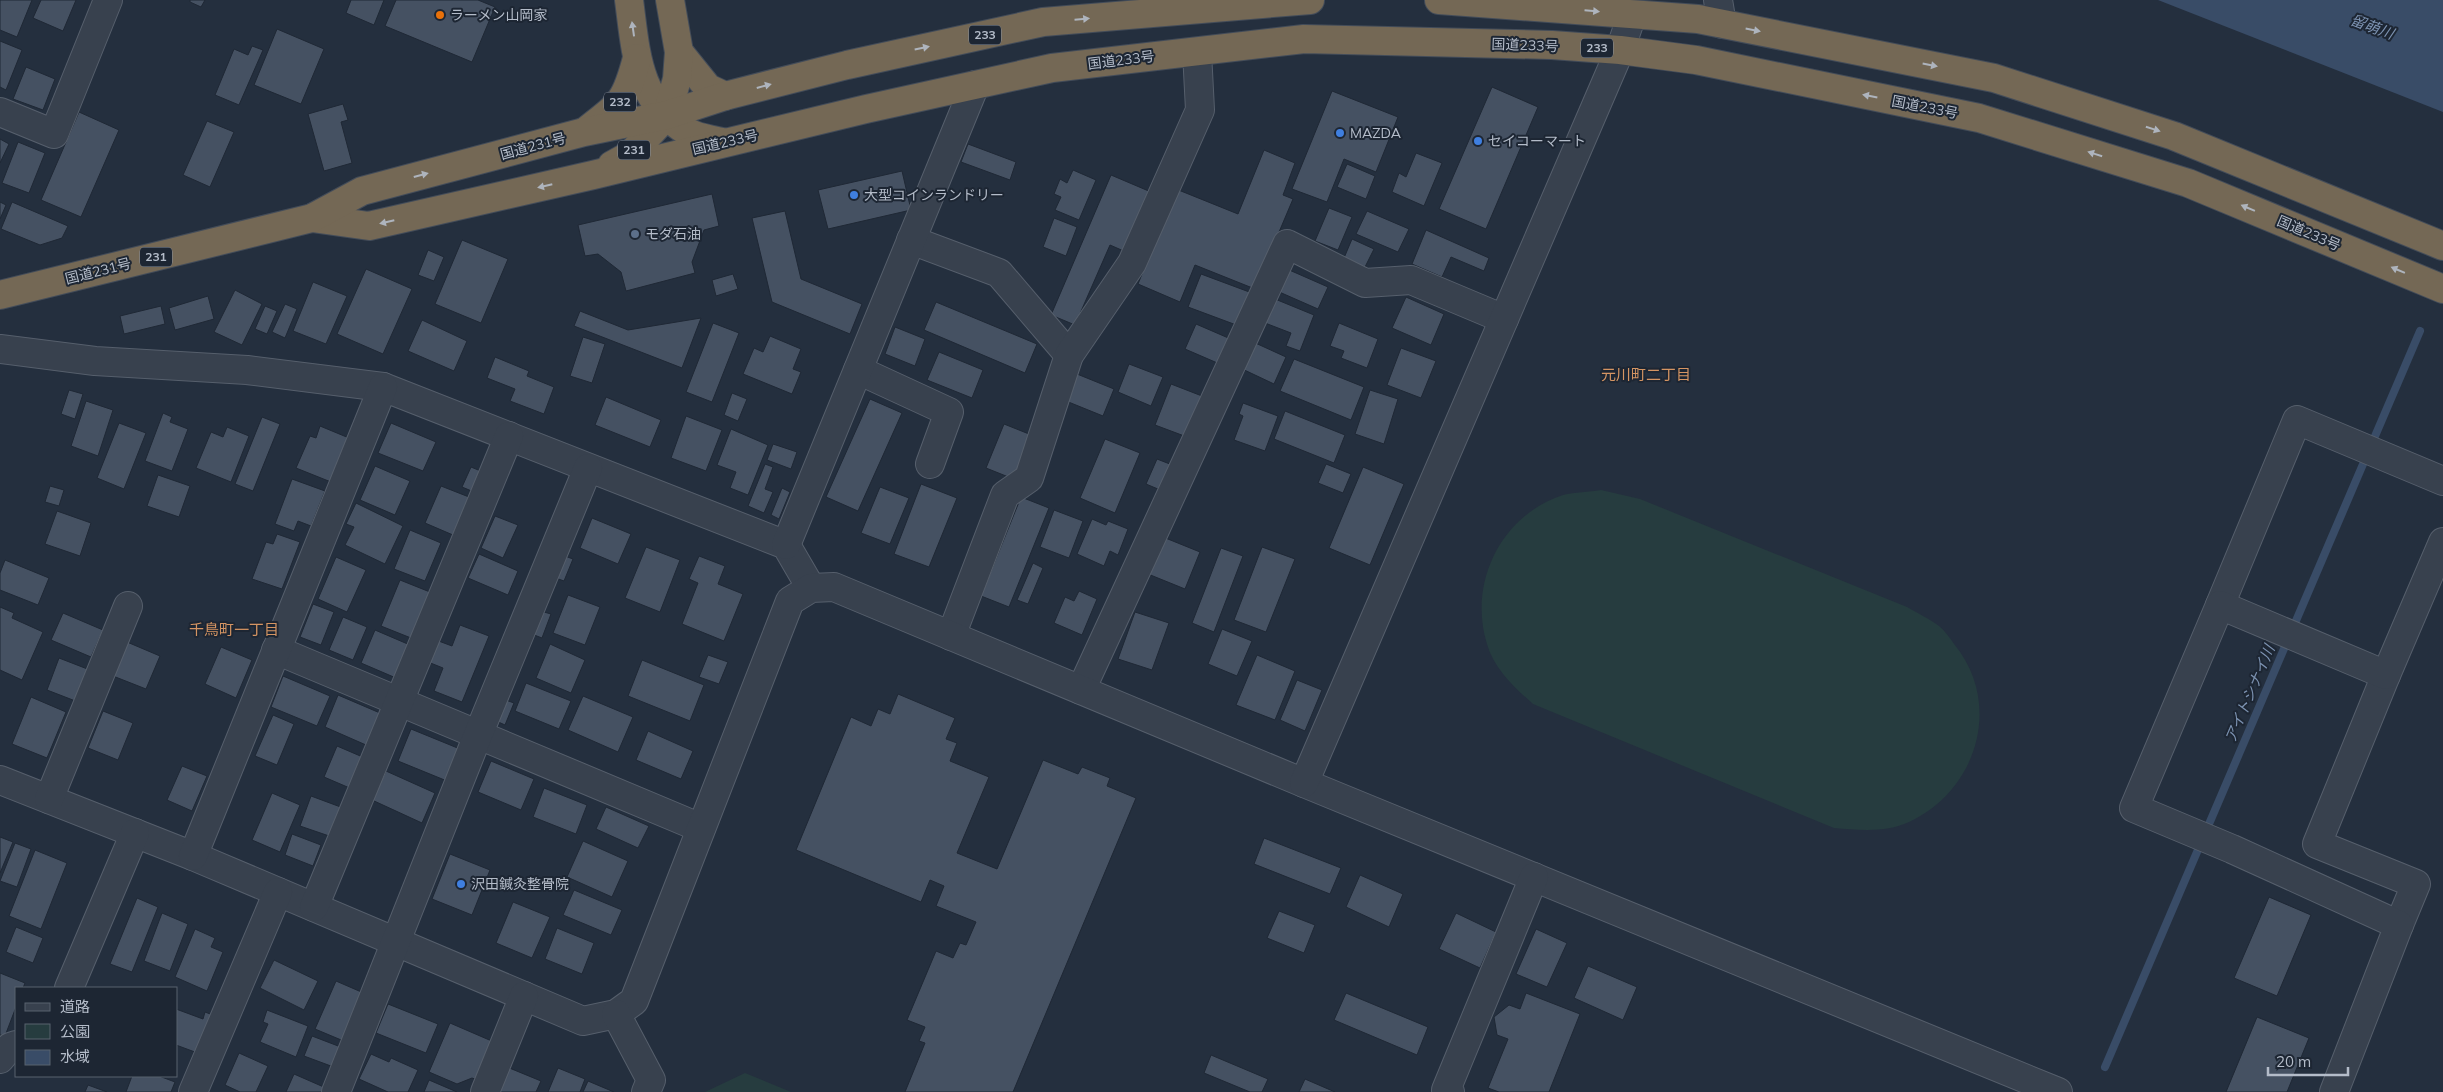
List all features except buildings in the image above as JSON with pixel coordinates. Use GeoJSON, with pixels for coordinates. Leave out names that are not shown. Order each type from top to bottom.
{"type":"FeatureCollection","features":[{"type":"Feature","properties":{"kind":"highway","name":"232"},"geometry":{"type":"LineString","coordinates":[[629,0],[637,58],[644,84],[652,100],[667,115]]}},
{"type":"Feature","properties":{"kind":"highway"},"geometry":{"type":"LineString","coordinates":[[667,115],[677,79],[679,52],[670,0]]}},
{"type":"Feature","properties":{"kind":"highway","name":"233"},"geometry":{"type":"LineString","coordinates":[[667,115],[725,96],[847,65],[1044,22],[1310,0]]}},
{"type":"Feature","properties":{"kind":"highway"},"geometry":{"type":"LineString","coordinates":[[1439,0],[1698,19],[1720,12],[1994,78],[2174,136],[2443,246]]}},
{"type":"Feature","properties":{"kind":"highway","name":"国道233号"},"geometry":{"type":"LineString","coordinates":[[671,155],[1052,68],[1304,39],[1552,45],[1620,50],[1696,60],[1979,118],[2188,183],[2443,289]]}},
{"type":"Feature","properties":{"kind":"highway"},"geometry":{"type":"LineString","coordinates":[[679,52],[708,88],[725,96]]}},
{"type":"Feature","properties":{"kind":"highway","name":"232"},"geometry":{"type":"LineString","coordinates":[[584,132],[613,110],[628,91],[637,58]]}},
{"type":"Feature","properties":{"kind":"highway","name":"233"},"geometry":{"type":"LineString","coordinates":[[667,115],[689,133],[723,143]]}},
{"type":"Feature","properties":{"kind":"highway","name":"国道231号"},"geometry":{"type":"LineString","coordinates":[[0,295],[312,218],[362,191],[584,132],[667,115]]}},
{"type":"Feature","properties":{"kind":"highway","name":"国道231号"},"geometry":{"type":"LineString","coordinates":[[593,175],[630,155],[667,115]]}},
{"type":"Feature","properties":{"kind":"highway","name":"国道231号"},"geometry":{"type":"LineString","coordinates":[[312,218],[369,226],[593,175],[671,155]]}},
{"type":"Feature","properties":{"kind":"street"},"geometry":{"type":"LineString","coordinates":[[0,112],[54,134],[108,0]]}},
{"type":"Feature","properties":{"kind":"street"},"geometry":{"type":"LineString","coordinates":[[1304,783],[1620,50],[1632,15]]}},
{"type":"Feature","properties":{"kind":"street"},"geometry":{"type":"LineString","coordinates":[[951,636],[1005,495],[1029,478],[1069,355],[1132,263],[1200,110],[1196,52]]}},
{"type":"Feature","properties":{"kind":"street"},"geometry":{"type":"LineString","coordinates":[[786,545],[975,85]]}},
{"type":"Feature","properties":{"kind":"street"},"geometry":{"type":"LineString","coordinates":[[911,240],[999,273],[1069,355]]}},
{"type":"Feature","properties":{"kind":"street"},"geometry":{"type":"LineString","coordinates":[[1082,690],[1287,244],[1365,283],[1411,280],[1504,319]]}},
{"type":"Feature","properties":{"kind":"street"},"geometry":{"type":"LineString","coordinates":[[0,349],[95,361],[247,370],[383,387],[786,545],[811,588]]}},
{"type":"Feature","properties":{"kind":"street"},"geometry":{"type":"LineString","coordinates":[[858,370],[949,412],[930,464]]}},
{"type":"Feature","properties":{"kind":"street"},"geometry":{"type":"LineString","coordinates":[[193,856],[383,387]]}},
{"type":"Feature","properties":{"kind":"street"},"geometry":{"type":"LineString","coordinates":[[2399,925],[2232,849],[2134,808],[2297,420],[2443,481]]}},
{"type":"Feature","properties":{"kind":"street"},"geometry":{"type":"LineString","coordinates":[[314,907],[509,436]]}},
{"type":"Feature","properties":{"kind":"street"},"geometry":{"type":"LineString","coordinates":[[336,1092],[478,735],[588,468]]}},
{"type":"Feature","properties":{"kind":"street"},"geometry":{"type":"LineString","coordinates":[[2334,1092],[2416,884],[2317,844],[2443,542]]}},
{"type":"Feature","properties":{"kind":"street"},"geometry":{"type":"LineString","coordinates":[[0,780],[193,856],[583,1021],[616,1014],[634,1000],[790,601],[811,588],[834,587],[2042,1089]]}},
{"type":"Feature","properties":{"kind":"street"},"geometry":{"type":"LineString","coordinates":[[2220,605],[2386,675]]}},
{"type":"Feature","properties":{"kind":"street"},"geometry":{"type":"LineString","coordinates":[[49,799],[128,606]]}},
{"type":"Feature","properties":{"kind":"street"},"geometry":{"type":"LineString","coordinates":[[276,650],[701,828]]}},
{"type":"Feature","properties":{"kind":"street"},"geometry":{"type":"LineString","coordinates":[[69,987],[135,833]]}},
{"type":"Feature","properties":{"kind":"street"},"geometry":{"type":"LineString","coordinates":[[1450,1092],[1446,1090],[1534,877]]}},
{"type":"Feature","properties":{"kind":"street"},"geometry":{"type":"LineString","coordinates":[[194,1092],[278,892]]}},
{"type":"Feature","properties":{"kind":"street"},"geometry":{"type":"LineString","coordinates":[[485,1092],[524,996]]}},
{"type":"Feature","properties":{"kind":"street"},"geometry":{"type":"LineString","coordinates":[[616,1014],[651,1080],[646,1092]]}},
{"type":"Feature","properties":{"kind":"street"},"geometry":{"type":"LineString","coordinates":[[0,1059],[10,1047],[15,1045]]}},
{"type":"Feature","properties":{"kind":"green space"},"geometry":{"type":"Polygon","coordinates":[[[1601,490],[1640,499],[1907,607],[1939,626],[1951,639],[1969,667],[1977,692],[1979,718],[1976,743],[1966,767],[1952,789],[1933,808],[1909,822],[1891,828],[1872,830],[1834,828],[1533,704],[1506,677],[1494,662],[1490,653],[1482,621],[1482,598],[1486,575],[1495,554],[1507,535],[1522,518],[1541,505],[1563,495],[1601,490]]]}},
{"type":"Feature","properties":{"kind":"green space"},"geometry":{"type":"Polygon","coordinates":[[[745,1073],[791,1092],[705,1092],[745,1073]]]}},
{"type":"Feature","properties":{"kind":"water","name":"留萌川"},"geometry":{"type":"Polygon","coordinates":[[[2158,0],[2443,0],[2443,112],[2158,0]]]}},
{"type":"Feature","properties":{"kind":"waterway","name":"アイトシナイ川"},"geometry":{"type":"LineString","coordinates":[[2105,1067],[2420,331]]}},
{"type":"Feature","properties":{"kind":"place","name":"ラーメン山岡家"},"geometry":{"type":"Point","coordinates":[440,15]}},
{"type":"Feature","properties":{"kind":"place","name":"MAZDA"},"geometry":{"type":"Point","coordinates":[1340,133]}},
{"type":"Feature","properties":{"kind":"place","name":"セイコーマート"},"geometry":{"type":"Point","coordinates":[1478,141]}},
{"type":"Feature","properties":{"kind":"place","name":"大型コインランドリー"},"geometry":{"type":"Point","coordinates":[854,195]}},
{"type":"Feature","properties":{"kind":"place","name":"モダ石油"},"geometry":{"type":"Point","coordinates":[635,234]}},
{"type":"Feature","properties":{"kind":"place","name":"沢田鍼灸整骨院"},"geometry":{"type":"Point","coordinates":[461,884]}},
{"type":"Feature","properties":{"kind":"district","name":"元川町二丁目"},"geometry":{"type":"Point","coordinates":[1646,375]}},
{"type":"Feature","properties":{"kind":"district","name":"千鳥町一丁目"},"geometry":{"type":"Point","coordinates":[234,630]}}]}
